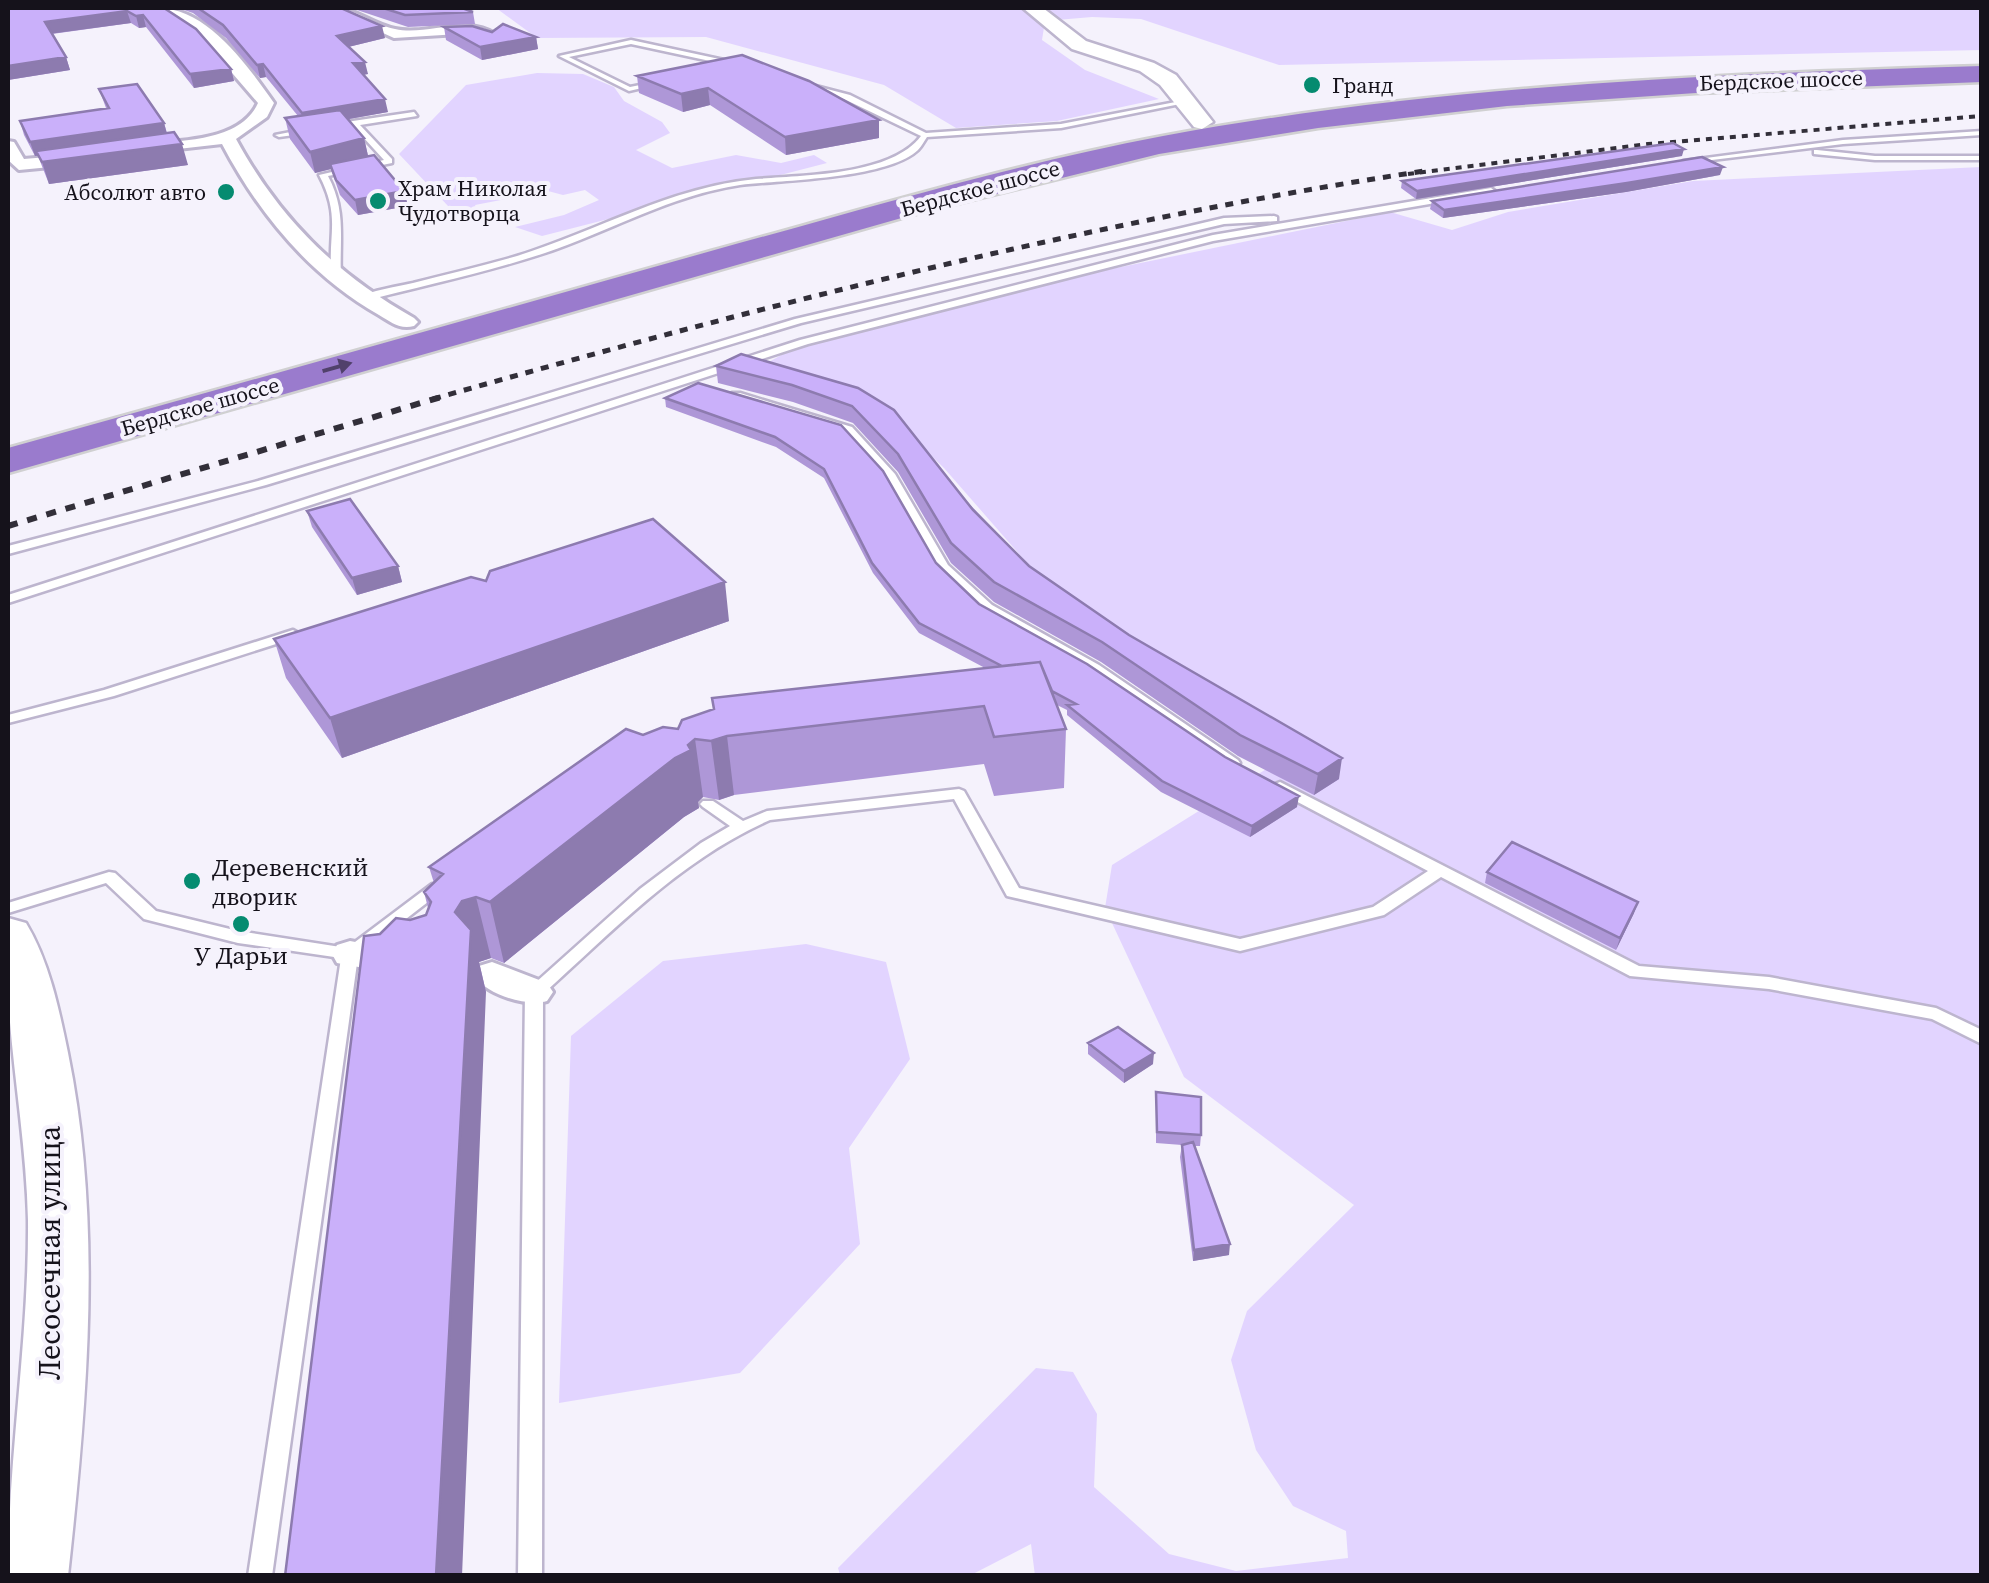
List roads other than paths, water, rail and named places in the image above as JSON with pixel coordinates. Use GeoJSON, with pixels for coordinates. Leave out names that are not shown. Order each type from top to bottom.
{"type":"FeatureCollection","features":[{"type":"Feature","properties":{"kind":"highway","name":"Бердское шоссе"},"geometry":{"type":"LineString","coordinates":[[8,461],[1194,112],[1294,107],[1580,78],[1982,64]]}},
{"type":"Feature","properties":{"kind":"highway","name":"Бердское шоссе"},"geometry":{"type":"LineString","coordinates":[[8,435],[407,322],[909,196],[1136,150],[1444,102],[1599,88],[1982,74]]}},
{"type":"Feature","properties":{"kind":"street"},"geometry":{"type":"LineString","coordinates":[[130,152],[227,138],[260,114],[266,102],[226,51],[199,27],[161,8]]}},
{"type":"Feature","properties":{"kind":"street"},"geometry":{"type":"LineString","coordinates":[[335,8],[394,34],[476,30],[495,37]]}},
{"type":"Feature","properties":{"kind":"street"},"geometry":{"type":"LineString","coordinates":[[1032,8],[1079,45],[1158,73],[1194,112]]}},
{"type":"Feature","properties":{"kind":"street"},"geometry":{"type":"LineString","coordinates":[[227,138],[272,212],[336,280],[360,298],[407,322]]}},
{"type":"Feature","properties":{"kind":"street"},"geometry":{"type":"LineString","coordinates":[[8,146],[19,165],[92,157]]}},
{"type":"Feature","properties":{"kind":"street","name":"Лесосечная улица"},"geometry":{"type":"LineString","coordinates":[[8,934],[34,1012],[52,1136],[57,1327],[32,1576]]}},
{"type":"Feature","properties":{"kind":"street"},"geometry":{"type":"LineString","coordinates":[[350,954],[426,966]]}},
{"type":"Feature","properties":{"kind":"street"},"geometry":{"type":"LineString","coordinates":[[492,975],[534,992]]}},
{"type":"Feature","properties":{"kind":"lane"},"geometry":{"type":"LineString","coordinates":[[664,82],[629,90],[562,56],[632,42],[744,66],[713,72]]}},
{"type":"Feature","properties":{"kind":"lane"},"geometry":{"type":"LineString","coordinates":[[800,84],[847,97],[925,135],[1194,112]]}},
{"type":"Feature","properties":{"kind":"lane"},"geometry":{"type":"LineString","coordinates":[[329,127],[414,114]]}},
{"type":"Feature","properties":{"kind":"lane"},"geometry":{"type":"LineString","coordinates":[[336,280],[334,242],[341,224],[334,192],[323,176],[389,161],[355,123]]}},
{"type":"Feature","properties":{"kind":"lane"},"geometry":{"type":"LineString","coordinates":[[278,135],[312,130]]}},
{"type":"Feature","properties":{"kind":"lane"},"geometry":{"type":"LineString","coordinates":[[1676,162],[1788,148],[1982,133]]}},
{"type":"Feature","properties":{"kind":"lane"},"geometry":{"type":"LineString","coordinates":[[360,298],[564,244],[624,218],[732,184],[801,175],[838,175],[885,164],[915,152],[925,135]]}},
{"type":"Feature","properties":{"kind":"lane"},"geometry":{"type":"LineString","coordinates":[[1788,148],[1875,158],[1982,158]]}},
{"type":"Feature","properties":{"kind":"lane"},"geometry":{"type":"LineString","coordinates":[[8,599],[804,342],[1213,238],[1506,189]]}},
{"type":"Feature","properties":{"kind":"lane"},"geometry":{"type":"LineString","coordinates":[[8,550],[262,483],[798,321],[1224,222],[1336,215]]}},
{"type":"Feature","properties":{"kind":"lane"},"geometry":{"type":"LineString","coordinates":[[679,380],[788,408],[848,429],[891,476],[943,567],[987,608],[1094,668],[1248,771]]}},
{"type":"Feature","properties":{"kind":"lane"},"geometry":{"type":"LineString","coordinates":[[8,719],[109,693],[309,629]]}},
{"type":"Feature","properties":{"kind":"lane"},"geometry":{"type":"LineString","coordinates":[[1266,780],[1636,972],[1769,983],[1936,1014],[1982,1038]]}},
{"type":"Feature","properties":{"kind":"lane"},"geometry":{"type":"LineString","coordinates":[[530,1576],[534,992],[706,845],[739,825],[767,816],[958,794],[1013,892],[1240,946],[1378,911],[1439,871]]}},
{"type":"Feature","properties":{"kind":"lane"},"geometry":{"type":"LineString","coordinates":[[708,804],[739,825]]}},
{"type":"Feature","properties":{"kind":"lane"},"geometry":{"type":"LineString","coordinates":[[260,1576],[350,954],[456,875]]}},
{"type":"Feature","properties":{"kind":"lane"},"geometry":{"type":"LineString","coordinates":[[8,908],[109,877],[150,915],[238,937],[350,954]]}},
{"type":"Feature","properties":{"kind":"railway"},"geometry":{"type":"LineString","coordinates":[[1408,174],[1648,144],[1982,116]]}},
{"type":"Feature","properties":{"kind":"railway"},"geometry":{"type":"LineString","coordinates":[[433,399],[925,269],[1173,215],[1424,171]]}},
{"type":"Feature","properties":{"kind":"railway"},"geometry":{"type":"LineString","coordinates":[[8,526],[441,397]]}},
{"type":"Feature","properties":{"kind":"place","name":"Гранд"},"geometry":{"type":"Point","coordinates":[1312,85]}},
{"type":"Feature","properties":{"kind":"place","name":"Абсолют авто"},"geometry":{"type":"Point","coordinates":[226,192]}},
{"type":"Feature","properties":{"kind":"place","name":"Храм Николая Чудотворца"},"geometry":{"type":"Point","coordinates":[378,201]}},
{"type":"Feature","properties":{"kind":"place","name":"Деревенский дворик"},"geometry":{"type":"Point","coordinates":[192,881]}},
{"type":"Feature","properties":{"kind":"place","name":"У Дарьи"},"geometry":{"type":"Point","coordinates":[241,924]}}]}
